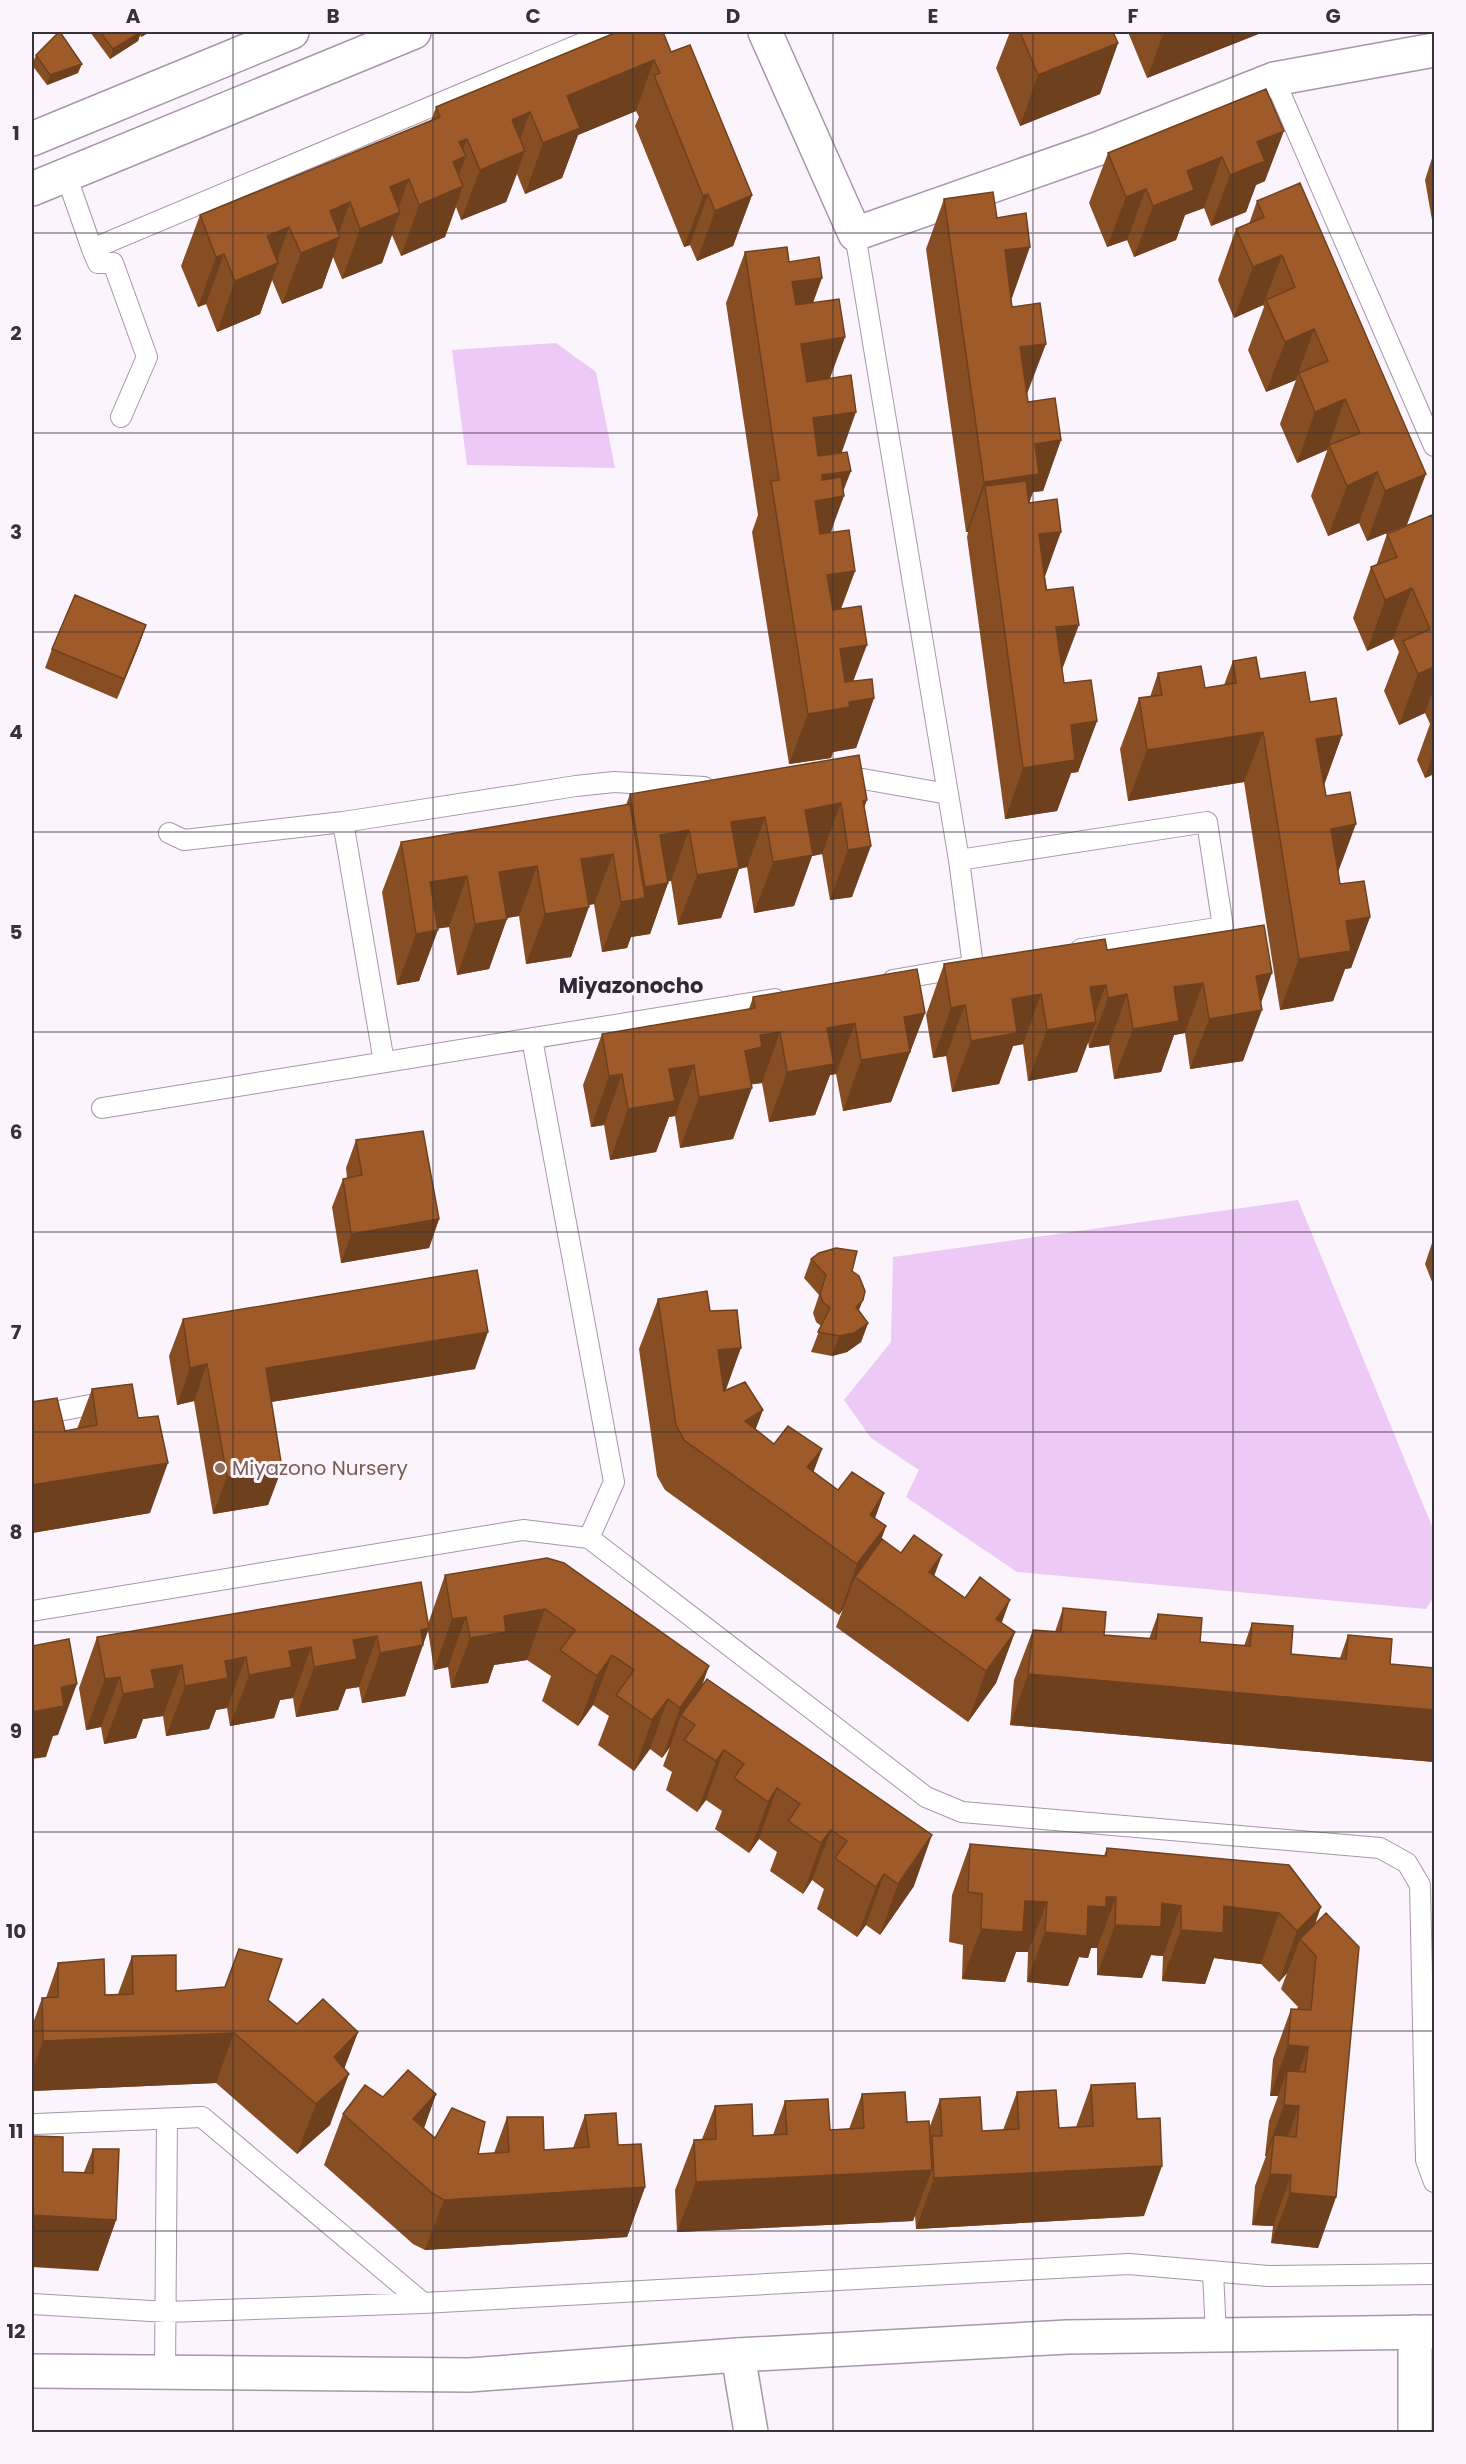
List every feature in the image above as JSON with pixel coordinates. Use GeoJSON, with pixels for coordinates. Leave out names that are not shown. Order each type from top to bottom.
{"type":"FeatureCollection","features":[{"type":"Feature","properties":{"kind":"street"},"geometry":{"type":"LineString","coordinates":[[32,139],[247,40],[292,32]]}},
{"type":"Feature","properties":{"kind":"street"},"geometry":{"type":"LineString","coordinates":[[32,189],[414,32]]}},
{"type":"Feature","properties":{"kind":"street"},"geometry":{"type":"LineString","coordinates":[[765,32],[855,234],[1097,149],[1274,79],[1434,50]]}},
{"type":"Feature","properties":{"kind":"street"},"geometry":{"type":"LineString","coordinates":[[32,2371],[469,2375],[738,2355],[1067,2337],[1425,2332],[1415,2433]]}},
{"type":"Feature","properties":{"kind":"street"},"geometry":{"type":"LineString","coordinates":[[738,2355],[751,2433]]}},
{"type":"Feature","properties":{"kind":"lane"},"geometry":{"type":"LineString","coordinates":[[92,249],[609,32]]}},
{"type":"Feature","properties":{"kind":"lane"},"geometry":{"type":"LineString","coordinates":[[1274,79],[1434,446]]}},
{"type":"Feature","properties":{"kind":"lane"},"geometry":{"type":"LineString","coordinates":[[66,175],[98,263],[113,263],[147,357],[121,417]]}},
{"type":"Feature","properties":{"kind":"lane"},"geometry":{"type":"LineString","coordinates":[[855,234],[864,275],[959,860],[973,966]]}},
{"type":"Feature","properties":{"kind":"lane"},"geometry":{"type":"LineString","coordinates":[[819,783],[863,779],[948,794]]}},
{"type":"Feature","properties":{"kind":"lane"},"geometry":{"type":"LineString","coordinates":[[169,833],[184,840],[344,822],[614,782],[722,788]]}},
{"type":"Feature","properties":{"kind":"lane"},"geometry":{"type":"LineString","coordinates":[[344,822],[384,1062]]}},
{"type":"Feature","properties":{"kind":"lane"},"geometry":{"type":"LineString","coordinates":[[959,860],[1207,822],[1223,927],[1066,951]]}},
{"type":"Feature","properties":{"kind":"lane"},"geometry":{"type":"LineString","coordinates":[[870,984],[996,962]]}},
{"type":"Feature","properties":{"kind":"lane"},"geometry":{"type":"LineString","coordinates":[[102,1108],[788,997]]}},
{"type":"Feature","properties":{"kind":"lane"},"geometry":{"type":"LineString","coordinates":[[532,1038],[614,1482],[589,1538]]}},
{"type":"Feature","properties":{"kind":"lane"},"geometry":{"type":"LineString","coordinates":[[32,1416],[90,1405]]}},
{"type":"Feature","properties":{"kind":"lane"},"geometry":{"type":"LineString","coordinates":[[32,1611],[523,1530],[589,1538],[926,1797],[962,1812],[1380,1848],[1407,1863],[1420,1885],[1426,2160],[1434,2182]]}},
{"type":"Feature","properties":{"kind":"lane"},"geometry":{"type":"LineString","coordinates":[[36,2124],[202,2117],[423,2303]]}},
{"type":"Feature","properties":{"kind":"lane"},"geometry":{"type":"LineString","coordinates":[[165,2372],[167,2119]]}},
{"type":"Feature","properties":{"kind":"lane"},"geometry":{"type":"LineString","coordinates":[[32,2304],[167,2312],[423,2303],[1130,2264],[1268,2276],[1434,2274]]}},
{"type":"Feature","properties":{"kind":"lane"},"geometry":{"type":"LineString","coordinates":[[1213,2272],[1216,2335]]}},
{"type":"Feature","properties":{"kind":"shaded area"},"geometry":{"type":"Polygon","coordinates":[[[556,343],[596,372],[615,468],[467,465],[452,350],[556,343]]]}},
{"type":"Feature","properties":{"kind":"shaded area"},"geometry":{"type":"Polygon","coordinates":[[[1298,1200],[1434,1531],[1434,1597],[1426,1609],[1017,1572],[906,1497],[919,1470],[871,1438],[844,1400],[891,1342],[893,1257],[1298,1200]]]}},
{"type":"Feature","properties":{"kind":"building"},"geometry":{"type":"Polygon","coordinates":[[[59,32],[82,64],[50,75],[36,55],[59,32]]]}},
{"type":"Feature","properties":{"kind":"building"},"geometry":{"type":"Polygon","coordinates":[[[100,32],[141,32],[113,49],[100,32]]]}},
{"type":"Feature","properties":{"kind":"building"},"geometry":{"type":"Polygon","coordinates":[[[617,32],[663,32],[671,52],[690,45],[752,195],[715,211],[708,194],[703,196],[654,75],[660,73],[654,60],[567,96],[580,128],[543,143],[530,112],[512,120],[525,151],[480,170],[467,139],[459,142],[466,156],[453,162],[463,186],[419,205],[409,179],[390,187],[400,212],[360,229],[350,202],[330,211],[340,237],[301,253],[289,227],[267,236],[278,263],[235,281],[224,254],[216,257],[200,215],[440,117],[436,107],[617,32]]]}},
{"type":"Feature","properties":{"kind":"building"},"geometry":{"type":"Polygon","coordinates":[[[1020,32],[1113,32],[1118,43],[1038,75],[1020,32]]]}},
{"type":"Feature","properties":{"kind":"building"},"geometry":{"type":"Polygon","coordinates":[[[1266,89],[1284,131],[1257,142],[1265,161],[1230,175],[1222,157],[1187,171],[1194,190],[1153,206],[1146,189],[1126,197],[1108,153],[1266,89]]]}},
{"type":"Feature","properties":{"kind":"building"},"geometry":{"type":"Polygon","coordinates":[[[1300,183],[1426,474],[1385,491],[1377,472],[1347,486],[1329,445],[1360,433],[1345,399],[1315,412],[1299,373],[1328,361],[1314,329],[1285,342],[1266,300],[1295,287],[1282,255],[1253,267],[1236,229],[1264,217],[1257,201],[1300,183]]]}},
{"type":"Feature","properties":{"kind":"building"},"geometry":{"type":"Polygon","coordinates":[[[993,192],[997,218],[1026,213],[1030,247],[1005,250],[1012,307],[1040,303],[1046,344],[1020,347],[1028,402],[1055,398],[1061,440],[1035,444],[1039,474],[984,482],[944,199],[993,192]]]}},
{"type":"Feature","properties":{"kind":"building"},"geometry":{"type":"Polygon","coordinates":[[[787,247],[789,262],[819,257],[822,278],[792,282],[796,305],[839,299],[845,337],[801,344],[807,382],[851,375],[856,412],[813,418],[818,456],[847,452],[851,471],[822,475],[822,480],[841,477],[844,496],[815,501],[820,534],[849,530],[855,571],[827,575],[833,610],[861,606],[867,645],[840,649],[845,682],[872,679],[874,698],[849,702],[850,707],[808,714],[771,481],[779,480],[745,252],[787,247]]]}},
{"type":"Feature","properties":{"kind":"building"},"geometry":{"type":"Polygon","coordinates":[[[1026,481],[1029,503],[1057,499],[1061,532],[1039,534],[1046,590],[1073,587],[1079,625],[1056,627],[1064,683],[1091,680],[1097,721],[1071,725],[1075,760],[1023,768],[985,486],[1026,481]]]}},
{"type":"Feature","properties":{"kind":"building"},"geometry":{"type":"Polygon","coordinates":[[[1432,515],[1434,521],[1434,667],[1418,674],[1403,641],[1430,629],[1412,588],[1385,600],[1371,567],[1397,557],[1387,534],[1432,515]]]}},
{"type":"Feature","properties":{"kind":"building"},"geometry":{"type":"Polygon","coordinates":[[[75,595],[146,625],[124,679],[52,649],[75,595]]]}},
{"type":"Feature","properties":{"kind":"building"},"geometry":{"type":"Polygon","coordinates":[[[1256,657],[1260,679],[1305,672],[1310,702],[1336,698],[1342,735],[1316,739],[1326,796],[1350,792],[1356,824],[1331,829],[1340,884],[1364,881],[1370,917],[1346,921],[1351,951],[1299,959],[1263,732],[1147,750],[1139,698],[1162,695],[1158,673],[1201,666],[1205,688],[1236,683],[1233,661],[1256,657]]]}},
{"type":"Feature","properties":{"kind":"building"},"geometry":{"type":"Polygon","coordinates":[[[859,755],[867,800],[863,801],[871,846],[848,850],[841,803],[805,810],[813,855],[773,862],[765,817],[731,822],[739,868],[697,875],[689,830],[660,835],[668,883],[645,887],[630,794],[859,755]]]}},
{"type":"Feature","properties":{"kind":"building"},"geometry":{"type":"Polygon","coordinates":[[[630,804],[645,898],[621,902],[613,854],[581,859],[589,907],[545,914],[537,866],[499,872],[507,919],[475,924],[467,876],[430,882],[438,930],[416,934],[401,842],[630,804]]]}},
{"type":"Feature","properties":{"kind":"building"},"geometry":{"type":"Polygon","coordinates":[[[1264,925],[1272,973],[1256,976],[1262,1010],[1209,1019],[1203,983],[1174,987],[1179,1021],[1133,1029],[1127,994],[1108,998],[1106,985],[1090,987],[1096,1022],[1047,1030],[1041,994],[1012,999],[1017,1033],[971,1041],[965,1005],[951,1008],[944,964],[1105,939],[1107,950],[1264,925]]]}},
{"type":"Feature","properties":{"kind":"building"},"geometry":{"type":"Polygon","coordinates":[[[917,969],[925,1013],[904,1017],[910,1052],[861,1060],[855,1023],[827,1028],[834,1064],[787,1072],[780,1032],[760,1035],[762,1047],[745,1051],[752,1088],[699,1097],[694,1065],[669,1069],[675,1101],[628,1109],[622,1074],[609,1076],[602,1034],[755,1008],[753,997],[917,969]]]}},
{"type":"Feature","properties":{"kind":"building"},"geometry":{"type":"Polygon","coordinates":[[[423,1131],[439,1219],[351,1234],[343,1179],[362,1175],[356,1140],[423,1131]]]}},
{"type":"Feature","properties":{"kind":"building"},"geometry":{"type":"Polygon","coordinates":[[[836,1248],[857,1251],[852,1271],[859,1276],[865,1291],[863,1300],[856,1307],[868,1323],[854,1333],[839,1336],[818,1332],[830,1308],[823,1302],[820,1294],[826,1275],[811,1259],[819,1253],[836,1248]]]}},
{"type":"Feature","properties":{"kind":"building"},"geometry":{"type":"Polygon","coordinates":[[[477,1270],[488,1332],[266,1368],[282,1468],[227,1477],[207,1364],[190,1368],[183,1319],[477,1270]]]}},
{"type":"Feature","properties":{"kind":"building"},"geometry":{"type":"Polygon","coordinates":[[[707,1291],[710,1311],[737,1310],[741,1348],[718,1350],[724,1391],[745,1382],[763,1410],[745,1421],[774,1444],[788,1426],[822,1449],[807,1467],[838,1490],[852,1472],[884,1493],[870,1515],[886,1526],[857,1564],[684,1440],[676,1425],[658,1299],[707,1291]]]}},
{"type":"Feature","properties":{"kind":"building"},"geometry":{"type":"Polygon","coordinates":[[[132,1384],[138,1418],[158,1416],[168,1463],[32,1485],[32,1402],[57,1398],[65,1431],[97,1425],[92,1389],[132,1384]]]}},
{"type":"Feature","properties":{"kind":"building"},"geometry":{"type":"Polygon","coordinates":[[[914,1535],[942,1555],[929,1572],[965,1598],[980,1577],[1010,1600],[996,1619],[1015,1632],[986,1671],[855,1577],[882,1539],[901,1553],[914,1535]]]}},
{"type":"Feature","properties":{"kind":"building"},"geometry":{"type":"Polygon","coordinates":[[[547,1558],[564,1563],[709,1666],[680,1708],[668,1699],[652,1720],[616,1695],[634,1670],[612,1655],[597,1676],[560,1650],[575,1630],[545,1609],[504,1616],[506,1632],[470,1638],[466,1617],[452,1619],[445,1575],[547,1558]]]}},
{"type":"Feature","properties":{"kind":"building"},"geometry":{"type":"Polygon","coordinates":[[[421,1582],[429,1628],[421,1630],[423,1645],[380,1653],[377,1636],[353,1640],[357,1659],[314,1667],[311,1647],[289,1651],[292,1667],[249,1675],[246,1657],[225,1661],[228,1678],[185,1686],[182,1665],[151,1670],[155,1688],[123,1694],[120,1677],[105,1679],[97,1637],[421,1582]]]}},
{"type":"Feature","properties":{"kind":"building"},"geometry":{"type":"Polygon","coordinates":[[[1063,1608],[1106,1612],[1104,1635],[1156,1639],[1158,1614],[1202,1618],[1200,1642],[1250,1646],[1252,1623],[1293,1626],[1291,1654],[1346,1659],[1348,1635],[1392,1639],[1390,1664],[1434,1668],[1434,1710],[1028,1674],[1033,1630],[1061,1632],[1063,1608]]]}},
{"type":"Feature","properties":{"kind":"building"},"geometry":{"type":"Polygon","coordinates":[[[69,1639],[77,1684],[61,1687],[64,1706],[32,1712],[32,1646],[69,1639]]]}},
{"type":"Feature","properties":{"kind":"building"},"geometry":{"type":"Polygon","coordinates":[[[707,1679],[932,1835],[898,1884],[884,1874],[876,1887],[835,1858],[847,1841],[831,1830],[821,1843],[788,1821],[800,1804],[777,1788],[768,1802],[734,1778],[744,1764],[724,1750],[716,1761],[684,1740],[695,1725],[681,1715],[707,1679]]]}},
{"type":"Feature","properties":{"kind":"building"},"geometry":{"type":"Polygon","coordinates":[[[970,1844],[1106,1856],[1107,1848],[1289,1865],[1321,1907],[1297,1931],[1279,1913],[1224,1906],[1223,1933],[1181,1930],[1181,1906],[1162,1903],[1161,1927],[1115,1925],[1116,1897],[1106,1897],[1106,1907],[1088,1906],[1087,1936],[1045,1932],[1047,1902],[1025,1901],[1023,1932],[981,1929],[982,1894],[968,1892],[970,1844]]]}},
{"type":"Feature","properties":{"kind":"building"},"geometry":{"type":"Polygon","coordinates":[[[1326,1913],[1359,1947],[1336,2197],[1290,2193],[1291,2175],[1270,2174],[1274,2135],[1296,2137],[1299,2106],[1284,2105],[1287,2071],[1305,2072],[1308,2047],[1288,2045],[1291,2009],[1311,2010],[1316,1956],[1300,1939],[1326,1913]]]}},
{"type":"Feature","properties":{"kind":"building"},"geometry":{"type":"Polygon","coordinates":[[[239,1949],[282,1959],[268,2000],[297,2024],[323,1999],[358,2032],[334,2057],[349,2074],[316,2104],[234,2033],[43,2041],[42,1998],[58,1997],[58,1963],[104,1959],[105,1995],[133,1994],[132,1956],[176,1955],[176,1991],[225,1987],[239,1949]]]}},
{"type":"Feature","properties":{"kind":"building"},"geometry":{"type":"Polygon","coordinates":[[[408,2070],[436,2094],[413,2119],[435,2138],[452,2108],[485,2122],[478,2154],[509,2152],[507,2117],[543,2117],[544,2150],[589,2147],[585,2115],[616,2113],[618,2145],[641,2144],[645,2187],[444,2200],[432,2193],[343,2114],[365,2085],[383,2097],[408,2070]]]}},
{"type":"Feature","properties":{"kind":"building"},"geometry":{"type":"Polygon","coordinates":[[[1135,2083],[1137,2119],[1160,2118],[1162,2166],[934,2178],[932,2136],[942,2136],[940,2099],[980,2097],[982,2131],[1019,2129],[1017,2092],[1056,2090],[1059,2128],[1093,2126],[1091,2085],[1135,2083]]]}},
{"type":"Feature","properties":{"kind":"building"},"geometry":{"type":"Polygon","coordinates":[[[905,2092],[907,2122],[929,2121],[932,2170],[696,2182],[694,2140],[716,2139],[715,2106],[752,2104],[753,2136],[787,2134],[785,2101],[828,2099],[830,2130],[864,2128],[862,2094],[905,2092]]]}},
{"type":"Feature","properties":{"kind":"building"},"geometry":{"type":"Polygon","coordinates":[[[32,2136],[63,2137],[63,2172],[93,2173],[93,2149],[119,2149],[116,2220],[32,2215],[32,2136]]]}},
{"type":"Feature","properties":{"kind":"place","name":"Miyazono Nursery"},"geometry":{"type":"Point","coordinates":[220,1468]}},
{"type":"Feature","properties":{"kind":"district","name":"Miyazonocho"},"geometry":{"type":"Point","coordinates":[631,985]}}]}
